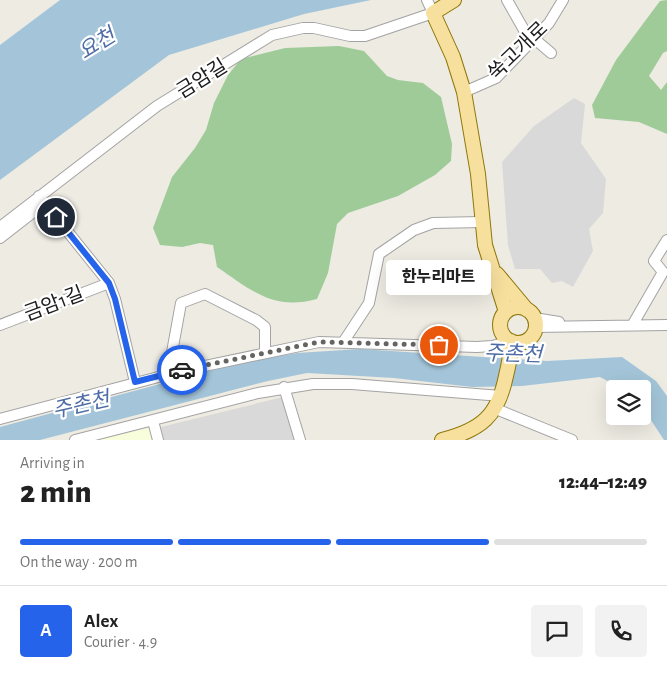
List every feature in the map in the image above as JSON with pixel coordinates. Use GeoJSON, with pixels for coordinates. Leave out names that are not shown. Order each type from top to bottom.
{"type":"FeatureCollection","features":[{"type":"Feature","properties":{"kind":"main road"},"geometry":{"type":"LineString","coordinates":[[430,6],[454,0]]}},
{"type":"Feature","properties":{"kind":"main road","name":"쑥고개로"},"geometry":{"type":"LineString","coordinates":[[430,6],[453,57],[464,92],[478,174],[485,245],[506,312]]}},
{"type":"Feature","properties":{"kind":"main road"},"geometry":{"type":"LineString","coordinates":[[442,440],[477,427],[500,399],[511,347],[528,339],[532,318],[492,267]]}},
{"type":"Feature","properties":{"kind":"main road"},"geometry":{"type":"LineString","coordinates":[[511,347],[500,327],[500,322],[506,312],[516,307],[532,318]]}},
{"type":"Feature","properties":{"kind":"street"},"geometry":{"type":"LineString","coordinates":[[507,0],[524,30],[551,53]]}},
{"type":"Feature","properties":{"kind":"street","name":"쑥고개로"},"geometry":{"type":"LineString","coordinates":[[464,92],[496,78],[549,23],[562,0]]}},
{"type":"Feature","properties":{"kind":"street","name":"금암길"},"geometry":{"type":"LineString","coordinates":[[0,226],[42,200],[157,106],[272,35],[289,30],[308,28],[350,36],[366,36],[430,6]]}},
{"type":"Feature","properties":{"kind":"street"},"geometry":{"type":"LineString","coordinates":[[0,238],[42,200]]}},
{"type":"Feature","properties":{"kind":"street","name":"금암1길"},"geometry":{"type":"LineString","coordinates":[[42,200],[109,283],[115,299],[135,382]]}},
{"type":"Feature","properties":{"kind":"street"},"geometry":{"type":"LineString","coordinates":[[344,342],[370,303],[379,254],[414,230],[433,223],[482,222]]}},
{"type":"Feature","properties":{"kind":"street"},"geometry":{"type":"LineString","coordinates":[[634,324],[665,272],[654,261],[667,240]]}},
{"type":"Feature","properties":{"kind":"street","name":"금암1길"},"geometry":{"type":"LineString","coordinates":[[0,325],[109,283]]}},
{"type":"Feature","properties":{"kind":"street"},"geometry":{"type":"LineString","coordinates":[[168,374],[181,303],[199,295],[205,294],[256,320],[265,327],[265,352]]}},
{"type":"Feature","properties":{"kind":"street"},"geometry":{"type":"LineString","coordinates":[[532,318],[585,326],[667,325]]}},
{"type":"Feature","properties":{"kind":"street"},"geometry":{"type":"LineString","coordinates":[[0,419],[168,374],[319,342],[511,347]]}},
{"type":"Feature","properties":{"kind":"street"},"geometry":{"type":"LineString","coordinates":[[75,440],[284,387],[313,384],[352,384],[500,399],[572,440]]}},
{"type":"Feature","properties":{"kind":"street"},"geometry":{"type":"LineString","coordinates":[[284,387],[300,440]]}},
{"type":"Feature","properties":{"kind":"street"},"geometry":{"type":"LineString","coordinates":[[153,420],[158,440]]}},
{"type":"Feature","properties":{"kind":"shaded area"},"geometry":{"type":"Polygon","coordinates":[[[574,98],[585,104],[581,143],[606,179],[603,213],[589,229],[593,251],[573,287],[562,281],[552,283],[540,269],[515,269],[508,245],[502,162],[534,126],[574,98]]]}},
{"type":"Feature","properties":{"kind":"shaded area"},"geometry":{"type":"Polygon","coordinates":[[[287,396],[300,440],[164,440],[161,427],[287,396]]]}},
{"type":"Feature","properties":{"kind":"shaded area"},"geometry":{"type":"Polygon","coordinates":[[[149,428],[154,432],[156,440],[98,440],[149,428]]]}},
{"type":"Feature","properties":{"kind":"green space"},"geometry":{"type":"Polygon","coordinates":[[[667,0],[667,51],[663,53],[649,76],[661,90],[667,82],[667,134],[639,122],[595,118],[592,105],[616,60],[660,1],[667,0]]]}},
{"type":"Feature","properties":{"kind":"green space"},"geometry":{"type":"Polygon","coordinates":[[[339,46],[364,51],[387,76],[398,80],[423,83],[441,97],[452,144],[451,161],[435,175],[398,196],[348,213],[337,224],[328,273],[317,299],[288,302],[263,296],[217,267],[213,245],[200,243],[182,247],[160,245],[153,228],[172,177],[195,148],[206,130],[214,103],[228,75],[241,59],[285,48],[339,46]]]}},
{"type":"Feature","properties":{"kind":"water","name":"요천"},"geometry":{"type":"Polygon","coordinates":[[[60,0],[371,0],[304,14],[169,55],[0,180],[0,45],[60,0]]]}},
{"type":"Feature","properties":{"kind":"water"},"geometry":{"type":"Polygon","coordinates":[[[360,349],[547,361],[622,357],[656,381],[667,396],[667,440],[664,440],[651,420],[651,380],[606,380],[600,377],[522,386],[472,387],[394,378],[307,373],[268,381],[40,440],[0,440],[0,427],[234,364],[297,353],[360,349]]]}},
{"type":"Feature","properties":{"kind":"way so far"},"geometry":{"type":"LineString","coordinates":[[182,370],[319,342],[439,345]]}},
{"type":"Feature","properties":{"kind":"place","name":"한누리마트"},"geometry":{"type":"Point","coordinates":[439,345]}},
{"type":"Feature","properties":{"kind":"route"},"geometry":{"type":"LineString","coordinates":[[56,217],[109,283],[115,299],[135,382],[182,370]]}},
{"type":"Feature","properties":{"kind":"water label","name":"주촌천"},"geometry":{"type":"Point","coordinates":[513,354]}},
{"type":"Feature","properties":{"kind":"water label","name":"주촌천"},"geometry":{"type":"Point","coordinates":[81,405]}}]}
